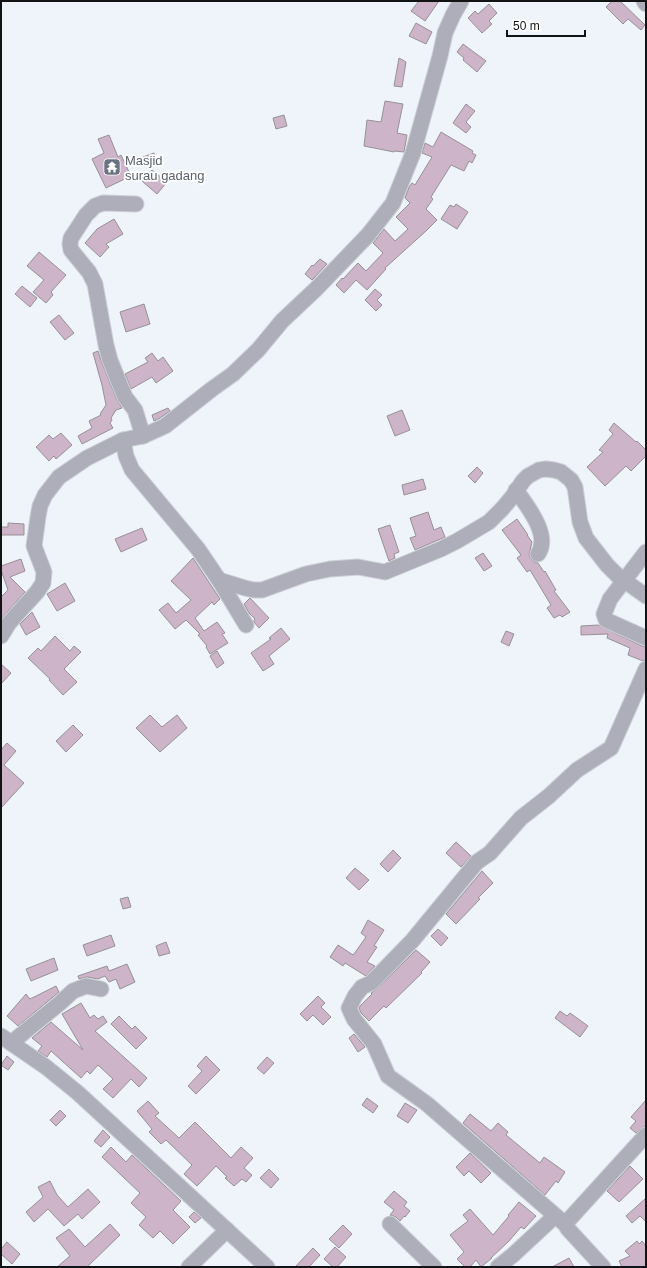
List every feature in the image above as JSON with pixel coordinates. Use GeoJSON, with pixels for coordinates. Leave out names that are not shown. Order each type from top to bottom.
{"type":"FeatureCollection","features":[{"type":"Feature","properties":{"kind":"street"},"geometry":{"type":"LineString","coordinates":[[1,636],[9,623],[37,592],[43,583],[44,572],[34,546],[40,506],[45,495],[60,477],[86,458],[123,440],[142,436],[165,426],[242,366],[258,350],[282,321],[311,294],[368,235],[393,203],[413,153],[445,33],[461,1]]}},
{"type":"Feature","properties":{"kind":"street"},"geometry":{"type":"LineString","coordinates":[[136,204],[98,204],[86,215],[71,238],[70,244],[71,250],[93,278],[110,360],[125,397],[135,410],[142,436]]}},
{"type":"Feature","properties":{"kind":"street"},"geometry":{"type":"LineString","coordinates":[[123,440],[126,456],[132,470],[198,549],[219,580],[246,625]]}},
{"type":"Feature","properties":{"kind":"street"},"geometry":{"type":"LineString","coordinates":[[219,580],[250,589],[262,590],[295,578],[330,569],[358,567],[384,572],[441,549],[476,530],[489,522],[502,509],[528,476],[539,470],[554,470],[568,476],[575,487],[580,522],[586,538],[607,565],[624,581],[646,596]]}},
{"type":"Feature","properties":{"kind":"street"},"geometry":{"type":"LineString","coordinates":[[516,490],[536,520],[542,540],[540,552],[538,554]]}},
{"type":"Feature","properties":{"kind":"street"},"geometry":{"type":"LineString","coordinates":[[646,552],[610,598],[604,614],[606,620],[646,638]]}},
{"type":"Feature","properties":{"kind":"street"},"geometry":{"type":"LineString","coordinates":[[603,1267],[560,1220],[523,1186],[427,1104],[388,1076],[374,1044],[354,1019],[349,1008],[355,996],[362,987],[371,983],[412,941],[477,862],[490,853],[522,818],[577,770],[611,748],[646,669]]}},
{"type":"Feature","properties":{"kind":"street"},"geometry":{"type":"LineString","coordinates":[[101,989],[86,986],[73,991],[60,1003],[6,1039],[46,1067],[78,1093],[268,1267]]}},
{"type":"Feature","properties":{"kind":"street"},"geometry":{"type":"LineString","coordinates":[[498,1267],[560,1220],[646,1135]]}},
{"type":"Feature","properties":{"kind":"street"},"geometry":{"type":"LineString","coordinates":[[390,1224],[434,1267]]}},
{"type":"Feature","properties":{"kind":"street"},"geometry":{"type":"LineString","coordinates":[[189,1267],[227,1230]]}},
{"type":"Feature","properties":{"kind":"building"},"geometry":{"type":"Polygon","coordinates":[[[419,1],[439,1],[425,21],[411,11],[419,1]]]}},
{"type":"Feature","properties":{"kind":"building"},"geometry":{"type":"Polygon","coordinates":[[[612,1],[620,1],[645,25],[641,30],[628,19],[623,24],[606,7],[612,1]]]}},
{"type":"Feature","properties":{"kind":"building"},"geometry":{"type":"Polygon","coordinates":[[[489,4],[497,13],[489,21],[492,24],[482,33],[468,18],[475,11],[478,14],[489,4]]]}},
{"type":"Feature","properties":{"kind":"building"},"geometry":{"type":"Polygon","coordinates":[[[416,23],[432,32],[426,44],[409,36],[416,23]]]}},
{"type":"Feature","properties":{"kind":"building"},"geometry":{"type":"Polygon","coordinates":[[[463,44],[486,61],[477,72],[463,60],[464,58],[457,52],[463,44]]]}},
{"type":"Feature","properties":{"kind":"building"},"geometry":{"type":"Polygon","coordinates":[[[399,58],[406,62],[402,87],[394,86],[399,58]]]}},
{"type":"Feature","properties":{"kind":"building"},"geometry":{"type":"Polygon","coordinates":[[[385,101],[403,104],[397,133],[407,135],[404,152],[394,152],[364,146],[367,120],[381,122],[385,101]]]}},
{"type":"Feature","properties":{"kind":"building"},"geometry":{"type":"Polygon","coordinates":[[[466,104],[475,111],[466,122],[471,127],[466,133],[453,123],[466,104]]]}},
{"type":"Feature","properties":{"kind":"building"},"geometry":{"type":"Polygon","coordinates":[[[284,115],[287,126],[276,129],[273,118],[284,115]]]}},
{"type":"Feature","properties":{"kind":"building"},"geometry":{"type":"Polygon","coordinates":[[[441,132],[473,151],[472,153],[476,155],[472,163],[469,161],[464,171],[451,165],[431,197],[433,199],[426,209],[437,220],[385,268],[386,269],[367,290],[356,280],[344,293],[336,285],[342,278],[343,279],[358,263],[366,271],[383,253],[373,243],[384,229],[395,241],[408,229],[396,217],[410,203],[405,198],[409,187],[412,183],[415,185],[432,157],[422,153],[425,143],[433,147],[441,132]]]}},
{"type":"Feature","properties":{"kind":"building","name":"Masjid surau gadang"},"geometry":{"type":"Polygon","coordinates":[[[109,135],[118,157],[121,155],[131,176],[106,188],[92,159],[104,153],[98,139],[109,135]]]}},
{"type":"Feature","properties":{"kind":"building"},"geometry":{"type":"Polygon","coordinates":[[[154,153],[157,161],[146,165],[143,157],[154,153]]]}},
{"type":"Feature","properties":{"kind":"building"},"geometry":{"type":"Polygon","coordinates":[[[152,170],[167,182],[157,194],[142,181],[152,170]]]}},
{"type":"Feature","properties":{"kind":"building"},"geometry":{"type":"Polygon","coordinates":[[[456,204],[468,212],[457,229],[441,219],[450,205],[454,207],[456,204]]]}},
{"type":"Feature","properties":{"kind":"building"},"geometry":{"type":"Polygon","coordinates":[[[114,219],[123,234],[106,244],[109,247],[100,257],[85,243],[97,229],[114,219]]]}},
{"type":"Feature","properties":{"kind":"building"},"geometry":{"type":"Polygon","coordinates":[[[39,252],[66,275],[51,292],[53,295],[46,303],[33,292],[44,280],[27,266],[39,252]]]}},
{"type":"Feature","properties":{"kind":"building"},"geometry":{"type":"Polygon","coordinates":[[[320,259],[327,264],[312,280],[305,274],[312,265],[313,266],[320,259]]]}},
{"type":"Feature","properties":{"kind":"building"},"geometry":{"type":"Polygon","coordinates":[[[22,286],[37,298],[30,307],[15,294],[22,286]]]}},
{"type":"Feature","properties":{"kind":"building"},"geometry":{"type":"Polygon","coordinates":[[[375,289],[382,295],[377,300],[382,305],[376,311],[365,300],[375,289]]]}},
{"type":"Feature","properties":{"kind":"building"},"geometry":{"type":"Polygon","coordinates":[[[144,304],[150,324],[126,332],[120,312],[144,304]]]}},
{"type":"Feature","properties":{"kind":"building"},"geometry":{"type":"Polygon","coordinates":[[[59,315],[74,333],[65,340],[50,322],[59,315]]]}},
{"type":"Feature","properties":{"kind":"building"},"geometry":{"type":"Polygon","coordinates":[[[98,351],[117,400],[122,408],[116,410],[111,418],[112,420],[110,423],[113,428],[82,444],[78,436],[92,428],[89,421],[101,415],[100,414],[106,405],[93,353],[98,351]]]}},
{"type":"Feature","properties":{"kind":"building"},"geometry":{"type":"Polygon","coordinates":[[[152,353],[158,361],[163,357],[173,371],[156,383],[152,377],[131,389],[125,374],[148,362],[145,358],[152,353]]]}},
{"type":"Feature","properties":{"kind":"building"},"geometry":{"type":"Polygon","coordinates":[[[168,408],[170,411],[154,421],[152,415],[168,408]]]}},
{"type":"Feature","properties":{"kind":"building"},"geometry":{"type":"Polygon","coordinates":[[[402,410],[410,430],[395,436],[387,416],[402,410]]]}},
{"type":"Feature","properties":{"kind":"building"},"geometry":{"type":"Polygon","coordinates":[[[614,423],[646,450],[646,456],[631,471],[626,466],[605,486],[587,467],[603,452],[599,450],[613,434],[609,430],[614,423]]]}},
{"type":"Feature","properties":{"kind":"building"},"geometry":{"type":"Polygon","coordinates":[[[61,433],[72,445],[56,459],[54,456],[49,461],[36,447],[49,435],[53,439],[61,433]]]}},
{"type":"Feature","properties":{"kind":"building"},"geometry":{"type":"Polygon","coordinates":[[[477,467],[483,473],[475,483],[468,476],[477,467]]]}},
{"type":"Feature","properties":{"kind":"building"},"geometry":{"type":"Polygon","coordinates":[[[423,479],[426,489],[404,495],[402,485],[423,479]]]}},
{"type":"Feature","properties":{"kind":"building"},"geometry":{"type":"Polygon","coordinates":[[[428,512],[434,530],[441,527],[445,537],[415,550],[410,538],[416,536],[410,518],[428,512]]]}},
{"type":"Feature","properties":{"kind":"building"},"geometry":{"type":"Polygon","coordinates":[[[517,519],[532,542],[529,555],[531,559],[538,563],[544,572],[545,571],[556,590],[554,591],[570,612],[562,617],[560,615],[554,618],[547,608],[551,605],[530,570],[527,572],[517,558],[521,555],[502,530],[517,519]]]}},
{"type":"Feature","properties":{"kind":"building"},"geometry":{"type":"Polygon","coordinates":[[[8,523],[24,524],[24,535],[1,535],[1,527],[8,527],[8,523]]]}},
{"type":"Feature","properties":{"kind":"building"},"geometry":{"type":"Polygon","coordinates":[[[390,525],[399,552],[394,554],[395,558],[389,561],[378,529],[390,525]]]}},
{"type":"Feature","properties":{"kind":"building"},"geometry":{"type":"Polygon","coordinates":[[[142,528],[147,540],[121,552],[115,539],[142,528]]]}},
{"type":"Feature","properties":{"kind":"building"},"geometry":{"type":"Polygon","coordinates":[[[483,553],[492,566],[484,571],[475,558],[483,553]]]}},
{"type":"Feature","properties":{"kind":"building"},"geometry":{"type":"Polygon","coordinates":[[[193,558],[220,599],[214,605],[212,602],[195,618],[204,631],[217,622],[225,633],[222,634],[228,643],[210,654],[206,647],[207,646],[198,635],[200,634],[186,620],[175,629],[159,610],[168,603],[176,613],[191,600],[171,581],[193,558]]]}},
{"type":"Feature","properties":{"kind":"building"},"geometry":{"type":"Polygon","coordinates":[[[21,559],[25,571],[10,577],[25,592],[1,619],[1,597],[8,590],[1,566],[21,559]]]}},
{"type":"Feature","properties":{"kind":"building"},"geometry":{"type":"Polygon","coordinates":[[[65,583],[75,601],[57,611],[47,594],[65,583]]]}},
{"type":"Feature","properties":{"kind":"building"},"geometry":{"type":"Polygon","coordinates":[[[250,598],[269,618],[259,628],[254,622],[255,619],[249,613],[244,604],[250,598]]]}},
{"type":"Feature","properties":{"kind":"building"},"geometry":{"type":"Polygon","coordinates":[[[32,612],[40,627],[26,635],[20,624],[32,612]]]}},
{"type":"Feature","properties":{"kind":"building"},"geometry":{"type":"Polygon","coordinates":[[[598,625],[646,647],[646,660],[643,661],[628,655],[630,648],[607,638],[608,634],[581,635],[581,626],[598,625]]]}},
{"type":"Feature","properties":{"kind":"building"},"geometry":{"type":"Polygon","coordinates":[[[281,628],[290,639],[269,656],[274,664],[263,671],[251,653],[271,639],[269,638],[281,628]]]}},
{"type":"Feature","properties":{"kind":"building"},"geometry":{"type":"Polygon","coordinates":[[[506,631],[514,634],[509,646],[501,642],[506,631]]]}},
{"type":"Feature","properties":{"kind":"building"},"geometry":{"type":"Polygon","coordinates":[[[55,636],[70,651],[74,646],[81,652],[64,669],[77,682],[63,695],[49,680],[50,679],[28,658],[38,648],[41,651],[55,636]]]}},
{"type":"Feature","properties":{"kind":"building"},"geometry":{"type":"Polygon","coordinates":[[[217,651],[224,663],[217,668],[210,656],[217,651]]]}},
{"type":"Feature","properties":{"kind":"building"},"geometry":{"type":"Polygon","coordinates":[[[1,664],[11,673],[1,684],[1,664]]]}},
{"type":"Feature","properties":{"kind":"building"},"geometry":{"type":"Polygon","coordinates":[[[150,715],[162,727],[177,715],[187,728],[160,752],[136,728],[150,715]]]}},
{"type":"Feature","properties":{"kind":"building"},"geometry":{"type":"Polygon","coordinates":[[[73,725],[83,735],[66,752],[56,741],[73,725]]]}},
{"type":"Feature","properties":{"kind":"building"},"geometry":{"type":"Polygon","coordinates":[[[7,743],[16,751],[4,765],[24,783],[1,808],[1,750],[7,743]]]}},
{"type":"Feature","properties":{"kind":"building"},"geometry":{"type":"Polygon","coordinates":[[[456,842],[471,856],[461,867],[446,853],[456,842]]]}},
{"type":"Feature","properties":{"kind":"building"},"geometry":{"type":"Polygon","coordinates":[[[393,850],[401,858],[388,872],[380,864],[393,850]]]}},
{"type":"Feature","properties":{"kind":"building"},"geometry":{"type":"Polygon","coordinates":[[[355,868],[369,880],[359,890],[346,878],[355,868]]]}},
{"type":"Feature","properties":{"kind":"building"},"geometry":{"type":"Polygon","coordinates":[[[482,871],[493,883],[456,924],[446,914],[482,871]]]}},
{"type":"Feature","properties":{"kind":"building"},"geometry":{"type":"Polygon","coordinates":[[[128,897],[131,907],[123,909],[120,899],[128,897]]]}},
{"type":"Feature","properties":{"kind":"building"},"geometry":{"type":"Polygon","coordinates":[[[368,920],[384,930],[374,946],[377,947],[367,962],[375,966],[366,976],[345,963],[343,966],[330,957],[338,945],[353,955],[366,937],[361,933],[368,920]]]}},
{"type":"Feature","properties":{"kind":"building"},"geometry":{"type":"Polygon","coordinates":[[[438,929],[448,938],[441,946],[431,936],[438,929]]]}},
{"type":"Feature","properties":{"kind":"building"},"geometry":{"type":"Polygon","coordinates":[[[111,935],[115,946],[87,956],[83,945],[111,935]]]}},
{"type":"Feature","properties":{"kind":"building"},"geometry":{"type":"Polygon","coordinates":[[[166,942],[170,953],[159,956],[156,946],[166,942]]]}},
{"type":"Feature","properties":{"kind":"building"},"geometry":{"type":"Polygon","coordinates":[[[416,950],[430,962],[421,972],[422,973],[386,1008],[384,1006],[369,1021],[361,1013],[359,1008],[360,1006],[372,994],[371,993],[377,989],[416,950]]]}},
{"type":"Feature","properties":{"kind":"building"},"geometry":{"type":"Polygon","coordinates":[[[54,958],[58,970],[31,981],[26,969],[54,958]]]}},
{"type":"Feature","properties":{"kind":"building"},"geometry":{"type":"Polygon","coordinates":[[[127,964],[135,982],[120,989],[116,979],[109,982],[105,976],[98,979],[87,977],[79,979],[78,976],[107,966],[109,971],[127,964]]]}},
{"type":"Feature","properties":{"kind":"building"},"geometry":{"type":"Polygon","coordinates":[[[56,986],[59,992],[18,1026],[7,1016],[26,994],[30,999],[56,986]]]}},
{"type":"Feature","properties":{"kind":"building"},"geometry":{"type":"Polygon","coordinates":[[[318,996],[325,1003],[321,1007],[331,1017],[323,1025],[313,1015],[307,1021],[300,1014],[318,996]]]}},
{"type":"Feature","properties":{"kind":"building"},"geometry":{"type":"Polygon","coordinates":[[[81,1003],[90,1018],[94,1015],[98,1019],[103,1016],[107,1022],[95,1031],[147,1078],[139,1087],[131,1079],[113,1098],[103,1089],[113,1079],[98,1065],[90,1074],[87,1071],[81,1078],[51,1051],[47,1057],[38,1051],[42,1046],[32,1038],[51,1022],[83,1050],[62,1014],[81,1003]]]}},
{"type":"Feature","properties":{"kind":"building"},"geometry":{"type":"Polygon","coordinates":[[[560,1011],[567,1016],[570,1013],[588,1026],[580,1037],[555,1018],[560,1011]]]}},
{"type":"Feature","properties":{"kind":"building"},"geometry":{"type":"Polygon","coordinates":[[[119,1016],[132,1029],[135,1026],[147,1038],[136,1049],[111,1024],[119,1016]]]}},
{"type":"Feature","properties":{"kind":"building"},"geometry":{"type":"Polygon","coordinates":[[[354,1034],[365,1047],[358,1052],[349,1038],[354,1034]]]}},
{"type":"Feature","properties":{"kind":"building"},"geometry":{"type":"Polygon","coordinates":[[[7,1056],[14,1062],[8,1070],[1,1065],[7,1056]]]}},
{"type":"Feature","properties":{"kind":"building"},"geometry":{"type":"Polygon","coordinates":[[[206,1056],[220,1070],[196,1094],[188,1086],[202,1071],[197,1066],[206,1056]]]}},
{"type":"Feature","properties":{"kind":"building"},"geometry":{"type":"Polygon","coordinates":[[[267,1057],[274,1063],[264,1074],[257,1068],[267,1057]]]}},
{"type":"Feature","properties":{"kind":"building"},"geometry":{"type":"Polygon","coordinates":[[[367,1098],[378,1106],[373,1113],[362,1105],[367,1098]]]}},
{"type":"Feature","properties":{"kind":"building"},"geometry":{"type":"Polygon","coordinates":[[[646,1100],[646,1126],[636,1133],[630,1128],[636,1121],[631,1117],[646,1100]]]}},
{"type":"Feature","properties":{"kind":"building"},"geometry":{"type":"Polygon","coordinates":[[[148,1101],[159,1113],[155,1116],[179,1138],[195,1122],[231,1158],[241,1147],[253,1158],[244,1168],[252,1175],[246,1182],[242,1179],[234,1186],[225,1178],[227,1177],[216,1166],[197,1186],[184,1174],[192,1165],[166,1140],[161,1144],[149,1132],[152,1129],[137,1111],[148,1101]]]}},
{"type":"Feature","properties":{"kind":"building"},"geometry":{"type":"Polygon","coordinates":[[[405,1103],[417,1110],[408,1123],[397,1116],[405,1103]]]}},
{"type":"Feature","properties":{"kind":"building"},"geometry":{"type":"Polygon","coordinates":[[[60,1110],[66,1116],[56,1126],[50,1120],[60,1110]]]}},
{"type":"Feature","properties":{"kind":"building"},"geometry":{"type":"Polygon","coordinates":[[[470,1114],[491,1131],[498,1123],[508,1132],[506,1135],[540,1163],[544,1157],[565,1172],[558,1183],[556,1181],[545,1195],[463,1123],[470,1114]]]}},
{"type":"Feature","properties":{"kind":"building"},"geometry":{"type":"Polygon","coordinates":[[[103,1130],[110,1137],[101,1147],[94,1141],[103,1130]]]}},
{"type":"Feature","properties":{"kind":"building"},"geometry":{"type":"Polygon","coordinates":[[[111,1147],[126,1162],[132,1155],[181,1201],[173,1210],[190,1227],[173,1244],[160,1231],[153,1238],[139,1225],[146,1217],[131,1203],[140,1193],[102,1157],[111,1147]]]}},
{"type":"Feature","properties":{"kind":"building"},"geometry":{"type":"Polygon","coordinates":[[[470,1153],[491,1173],[481,1183],[469,1171],[464,1176],[456,1167],[470,1153]]]}},
{"type":"Feature","properties":{"kind":"building"},"geometry":{"type":"Polygon","coordinates":[[[630,1166],[643,1179],[619,1202],[607,1191],[630,1166]]]}},
{"type":"Feature","properties":{"kind":"building"},"geometry":{"type":"Polygon","coordinates":[[[269,1169],[279,1179],[271,1188],[260,1178],[269,1169]]]}},
{"type":"Feature","properties":{"kind":"building"},"geometry":{"type":"Polygon","coordinates":[[[50,1181],[57,1195],[68,1207],[88,1189],[100,1202],[82,1219],[78,1214],[64,1226],[48,1209],[34,1222],[26,1212],[43,1197],[38,1187],[50,1181]]]}},
{"type":"Feature","properties":{"kind":"building"},"geometry":{"type":"Polygon","coordinates":[[[394,1191],[407,1202],[404,1206],[410,1211],[400,1221],[396,1217],[390,1215],[394,1210],[384,1202],[394,1191]]]}},
{"type":"Feature","properties":{"kind":"building"},"geometry":{"type":"Polygon","coordinates":[[[646,1198],[646,1222],[640,1216],[632,1223],[626,1216],[646,1198]]]}},
{"type":"Feature","properties":{"kind":"building"},"geometry":{"type":"Polygon","coordinates":[[[519,1202],[536,1216],[524,1229],[521,1227],[492,1258],[481,1267],[476,1260],[470,1267],[465,1267],[457,1259],[464,1252],[450,1235],[468,1221],[463,1215],[470,1209],[493,1235],[519,1202]]]}},
{"type":"Feature","properties":{"kind":"building"},"geometry":{"type":"Polygon","coordinates":[[[194,1212],[201,1218],[195,1223],[189,1217],[194,1212]]]}},
{"type":"Feature","properties":{"kind":"building"},"geometry":{"type":"Polygon","coordinates":[[[110,1224],[120,1235],[87,1267],[57,1267],[70,1256],[56,1238],[69,1229],[85,1247],[110,1224]]]}},
{"type":"Feature","properties":{"kind":"building"},"geometry":{"type":"Polygon","coordinates":[[[343,1225],[352,1234],[339,1248],[329,1239],[343,1225]]]}},
{"type":"Feature","properties":{"kind":"building"},"geometry":{"type":"Polygon","coordinates":[[[637,1241],[639,1244],[642,1241],[646,1246],[646,1267],[622,1267],[619,1261],[630,1256],[625,1251],[637,1241]]]}},
{"type":"Feature","properties":{"kind":"building"},"geometry":{"type":"Polygon","coordinates":[[[7,1242],[20,1254],[12,1264],[1,1254],[1,1249],[7,1242]]]}},
{"type":"Feature","properties":{"kind":"building"},"geometry":{"type":"Polygon","coordinates":[[[335,1247],[346,1257],[337,1267],[333,1267],[324,1259],[335,1247]]]}},
{"type":"Feature","properties":{"kind":"building"},"geometry":{"type":"Polygon","coordinates":[[[313,1248],[320,1255],[309,1267],[295,1267],[313,1248]]]}},
{"type":"Feature","properties":{"kind":"building"},"geometry":{"type":"Polygon","coordinates":[[[569,1258],[574,1267],[552,1267],[569,1258]]]}},
{"type":"Feature","properties":{"kind":"place","name":"Masjid surau gadang"},"geometry":{"type":"Point","coordinates":[112,167]}}]}
